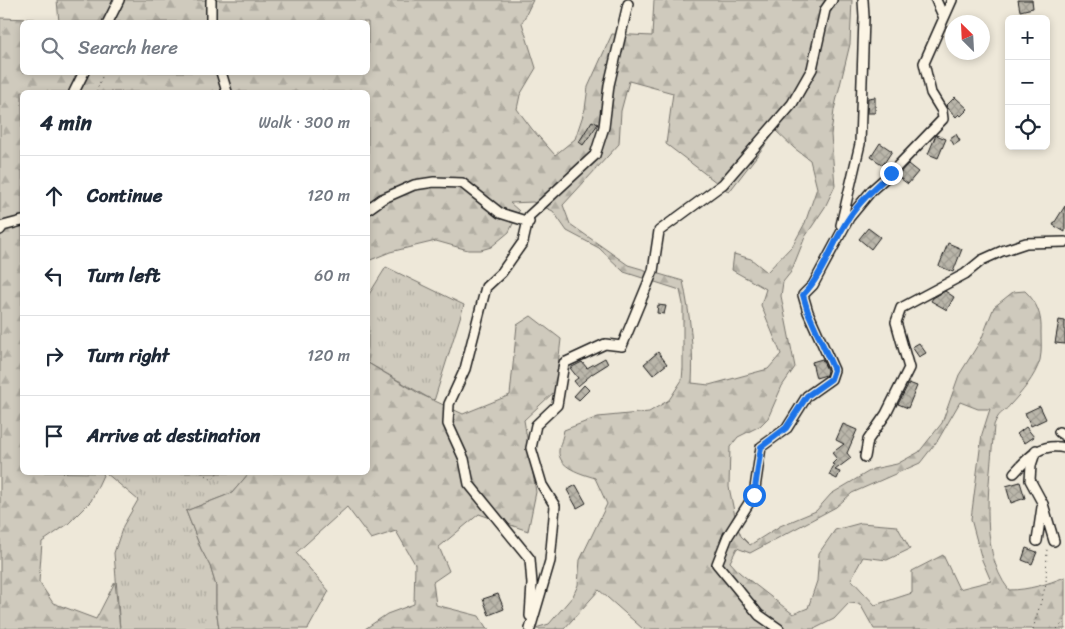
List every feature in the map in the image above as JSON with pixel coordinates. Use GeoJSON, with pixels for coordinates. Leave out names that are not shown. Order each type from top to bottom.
{"type":"FeatureCollection","features":[{"type":"Feature","properties":{"kind":"street"},"geometry":{"type":"LineString","coordinates":[[109,20],[119,0]]}},
{"type":"Feature","properties":{"kind":"street"},"geometry":{"type":"LineString","coordinates":[[211,0],[211,20]]}},
{"type":"Feature","properties":{"kind":"street"},"geometry":{"type":"LineString","coordinates":[[529,629],[550,561],[555,506],[542,484],[531,448],[536,425],[557,405],[564,363],[605,344],[622,346],[653,271],[659,231],[723,184],[792,104],[812,69],[825,10],[832,0]]}},
{"type":"Feature","properties":{"kind":"street"},"geometry":{"type":"LineString","coordinates":[[838,238],[860,144],[863,0]]}},
{"type":"Feature","properties":{"kind":"street"},"geometry":{"type":"LineString","coordinates":[[936,0],[944,18]]}},
{"type":"Feature","properties":{"kind":"street"},"geometry":{"type":"LineString","coordinates":[[779,629],[760,615],[717,564],[728,536],[754,495],[761,447],[786,428],[807,396],[831,379],[834,370],[808,312],[803,295],[813,285],[849,218],[872,190],[943,119],[942,111],[931,92],[924,63],[952,0]]}},
{"type":"Feature","properties":{"kind":"street"},"geometry":{"type":"LineString","coordinates":[[529,629],[532,584],[530,559],[469,484],[464,459],[448,424],[449,404],[465,369],[486,287],[502,272],[524,242],[529,216],[595,155],[604,128],[609,85],[628,4]]}},
{"type":"Feature","properties":{"kind":"street"},"geometry":{"type":"LineString","coordinates":[[75,90],[82,75]]}},
{"type":"Feature","properties":{"kind":"street"},"geometry":{"type":"LineString","coordinates":[[222,75],[226,90]]}},
{"type":"Feature","properties":{"kind":"street"},"geometry":{"type":"LineString","coordinates":[[370,208],[382,199],[414,185],[434,182],[462,183],[500,213],[528,222]]}},
{"type":"Feature","properties":{"kind":"street"},"geometry":{"type":"LineString","coordinates":[[0,230],[3,226],[20,222]]}},
{"type":"Feature","properties":{"kind":"street"},"geometry":{"type":"LineString","coordinates":[[864,458],[868,440],[886,414],[909,368],[896,322],[901,308],[965,274],[982,260],[1002,251],[1026,243],[1065,242]]}},
{"type":"Feature","properties":{"kind":"street"},"geometry":{"type":"LineString","coordinates":[[1014,473],[1036,450],[1057,446],[1065,448]]}},
{"type":"Feature","properties":{"kind":"street"},"geometry":{"type":"LineString","coordinates":[[1036,450],[1030,480],[1043,504],[1054,541]]}},
{"type":"Feature","properties":{"kind":"street"},"geometry":{"type":"LineString","coordinates":[[1037,541],[1043,504]]}},
{"type":"Feature","properties":{"kind":"path"},"geometry":{"type":"LineString","coordinates":[[97,90],[103,75]]}},
{"type":"Feature","properties":{"kind":"path"},"geometry":{"type":"LineString","coordinates":[[206,475],[212,480],[216,475]]}},
{"type":"Feature","properties":{"kind":"path"},"geometry":{"type":"LineString","coordinates":[[1033,629],[1046,584],[1048,542],[1054,541]]}},
{"type":"Feature","properties":{"kind":"path"},"geometry":{"type":"LineString","coordinates":[[1057,629],[1065,621]]}},
{"type":"Feature","properties":{"kind":"green space"},"geometry":{"type":"Polygon","coordinates":[[[57,0],[533,0],[522,23],[536,68],[520,95],[517,109],[555,155],[575,139],[585,109],[588,87],[612,34],[652,36],[654,0],[852,0],[850,44],[834,110],[831,135],[835,186],[825,207],[805,237],[791,272],[783,282],[781,296],[795,367],[782,386],[768,418],[760,426],[738,437],[730,447],[729,487],[737,526],[741,536],[750,545],[780,526],[816,511],[831,494],[873,469],[897,464],[919,452],[942,423],[959,375],[981,340],[994,307],[1013,292],[1025,291],[1033,300],[1040,315],[1041,357],[1028,384],[1000,415],[994,425],[989,488],[989,533],[992,554],[999,573],[1009,590],[1038,586],[1065,577],[1065,629],[874,629],[860,604],[849,603],[834,619],[814,629],[643,629],[599,590],[564,629],[532,629],[549,624],[573,596],[578,585],[580,560],[607,504],[595,478],[566,466],[559,456],[564,430],[598,417],[649,412],[669,400],[682,380],[683,304],[680,290],[624,272],[599,248],[567,231],[553,211],[533,202],[510,203],[519,211],[509,232],[491,247],[481,250],[468,250],[436,241],[390,252],[370,260],[370,90],[20,90],[20,475],[103,475],[91,501],[68,524],[42,542],[39,582],[53,603],[96,619],[115,582],[120,629],[0,629],[0,18],[38,20],[20,20],[20,75],[370,75],[370,20],[59,20],[57,0]],[[629,81],[621,111],[619,144],[563,205],[570,224],[628,265],[683,281],[691,332],[692,383],[709,385],[768,369],[781,354],[761,305],[766,289],[732,270],[734,254],[751,259],[767,272],[793,245],[805,223],[817,188],[810,160],[776,131],[729,192],[666,144],[673,93],[629,81]],[[960,402],[938,440],[920,463],[852,493],[836,507],[750,553],[737,548],[730,562],[740,573],[793,614],[808,608],[817,581],[819,553],[835,530],[861,523],[897,526],[910,549],[887,560],[863,557],[851,579],[875,605],[912,593],[912,571],[943,555],[959,589],[991,581],[982,560],[971,519],[982,434],[990,409],[978,409],[960,402]]]}},
{"type":"Feature","properties":{"kind":"green space"},"geometry":{"type":"Polygon","coordinates":[[[386,267],[464,305],[434,401],[370,364],[370,293],[386,267]]]}},
{"type":"Feature","properties":{"kind":"green space"},"geometry":{"type":"Polygon","coordinates":[[[531,316],[561,339],[555,391],[524,420],[536,492],[528,531],[479,514],[439,547],[449,571],[433,582],[436,605],[479,616],[487,629],[365,629],[387,614],[414,604],[415,564],[396,531],[371,539],[347,507],[296,553],[329,591],[308,629],[219,629],[216,608],[216,586],[210,566],[186,511],[232,493],[247,475],[370,475],[370,364],[420,394],[463,414],[510,395],[517,325],[531,316]]]}},
{"type":"Feature","properties":{"kind":"green space"},"geometry":{"type":"Polygon","coordinates":[[[108,475],[247,475],[232,493],[186,511],[210,566],[216,586],[216,608],[219,629],[120,629],[114,553],[123,526],[138,500],[108,475]]]}},
{"type":"Feature","properties":{"kind":"building"},"geometry":{"type":"Polygon","coordinates":[[[1018,0],[1032,0],[1033,8],[1020,11],[1018,0]]]}},
{"type":"Feature","properties":{"kind":"building"},"geometry":{"type":"Polygon","coordinates":[[[875,97],[875,113],[867,113],[868,98],[875,97]]]}},
{"type":"Feature","properties":{"kind":"building"},"geometry":{"type":"Polygon","coordinates":[[[955,97],[968,109],[961,116],[959,114],[956,117],[946,106],[955,97]]]}},
{"type":"Feature","properties":{"kind":"building"},"geometry":{"type":"Polygon","coordinates":[[[592,121],[598,124],[583,145],[579,142],[592,121]]]}},
{"type":"Feature","properties":{"kind":"building"},"geometry":{"type":"Polygon","coordinates":[[[956,134],[960,141],[954,145],[950,138],[956,134]]]}},
{"type":"Feature","properties":{"kind":"building"},"geometry":{"type":"Polygon","coordinates":[[[936,135],[946,139],[938,158],[928,154],[936,135]]]}},
{"type":"Feature","properties":{"kind":"building"},"geometry":{"type":"Polygon","coordinates":[[[880,143],[892,151],[883,165],[871,157],[880,143]]]}},
{"type":"Feature","properties":{"kind":"building"},"geometry":{"type":"Polygon","coordinates":[[[908,164],[918,172],[908,184],[897,176],[908,164]]]}},
{"type":"Feature","properties":{"kind":"building"},"geometry":{"type":"Polygon","coordinates":[[[1065,206],[1065,232],[1053,225],[1065,206]]]}},
{"type":"Feature","properties":{"kind":"building"},"geometry":{"type":"Polygon","coordinates":[[[868,228],[880,237],[871,249],[859,239],[868,228]]]}},
{"type":"Feature","properties":{"kind":"building"},"geometry":{"type":"Polygon","coordinates":[[[948,243],[962,249],[953,272],[939,266],[948,243]]]}},
{"type":"Feature","properties":{"kind":"building"},"geometry":{"type":"Polygon","coordinates":[[[945,291],[954,297],[947,310],[931,301],[945,291]]]}},
{"type":"Feature","properties":{"kind":"building"},"geometry":{"type":"Polygon","coordinates":[[[658,305],[666,306],[664,314],[657,313],[658,305]]]}},
{"type":"Feature","properties":{"kind":"building"},"geometry":{"type":"Polygon","coordinates":[[[1059,320],[1065,321],[1065,344],[1055,343],[1059,320]]]}},
{"type":"Feature","properties":{"kind":"building"},"geometry":{"type":"Polygon","coordinates":[[[919,343],[926,353],[919,357],[912,347],[919,343]]]}},
{"type":"Feature","properties":{"kind":"building"},"geometry":{"type":"Polygon","coordinates":[[[658,352],[667,364],[653,375],[644,364],[658,352]]]}},
{"type":"Feature","properties":{"kind":"building"},"geometry":{"type":"Polygon","coordinates":[[[605,358],[608,364],[578,386],[574,381],[578,378],[570,368],[582,362],[587,368],[605,358]]]}},
{"type":"Feature","properties":{"kind":"building"},"geometry":{"type":"Polygon","coordinates":[[[822,359],[827,370],[826,375],[816,378],[812,362],[822,359]]]}},
{"type":"Feature","properties":{"kind":"building"},"geometry":{"type":"Polygon","coordinates":[[[909,383],[917,386],[908,408],[898,404],[909,383]]]}},
{"type":"Feature","properties":{"kind":"building"},"geometry":{"type":"Polygon","coordinates":[[[584,385],[589,390],[579,400],[574,396],[584,385]]]}},
{"type":"Feature","properties":{"kind":"building"},"geometry":{"type":"Polygon","coordinates":[[[1040,406],[1046,419],[1031,426],[1025,413],[1040,406]]]}},
{"type":"Feature","properties":{"kind":"building"},"geometry":{"type":"Polygon","coordinates":[[[843,424],[857,430],[847,453],[851,458],[835,470],[840,472],[837,479],[829,475],[834,465],[832,464],[837,459],[832,453],[844,444],[836,440],[843,424]]]}},
{"type":"Feature","properties":{"kind":"building"},"geometry":{"type":"Polygon","coordinates":[[[1026,427],[1034,437],[1025,443],[1017,434],[1026,427]]]}},
{"type":"Feature","properties":{"kind":"building"},"geometry":{"type":"Polygon","coordinates":[[[1020,482],[1025,498],[1011,503],[1006,486],[1020,482]]]}},
{"type":"Feature","properties":{"kind":"building"},"geometry":{"type":"Polygon","coordinates":[[[576,485],[586,503],[577,508],[567,490],[576,485]]]}},
{"type":"Feature","properties":{"kind":"building"},"geometry":{"type":"Polygon","coordinates":[[[1026,548],[1037,552],[1032,564],[1022,560],[1026,548]]]}},
{"type":"Feature","properties":{"kind":"building"},"geometry":{"type":"Polygon","coordinates":[[[498,594],[504,609],[489,615],[483,599],[498,594]]]}},
{"type":"Feature","properties":{"kind":"route"},"geometry":{"type":"LineString","coordinates":[[754,495],[761,447],[786,428],[807,396],[831,379],[834,370],[808,312],[803,295],[813,285],[849,218],[872,190],[891,173]]}}]}
